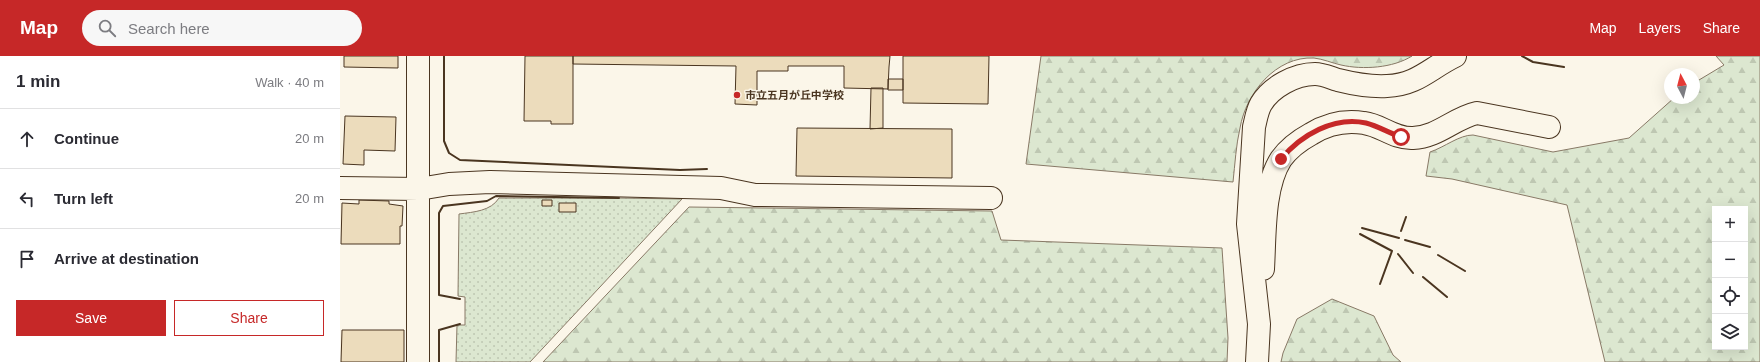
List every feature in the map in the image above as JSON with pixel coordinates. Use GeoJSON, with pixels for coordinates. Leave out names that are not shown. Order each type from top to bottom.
{"type":"FeatureCollection","features":[{"type":"Feature","properties":{"kind":"street"},"geometry":{"type":"LineString","coordinates":[[418,56],[418,362]]}},
{"type":"Feature","properties":{"kind":"street"},"geometry":{"type":"LineString","coordinates":[[1259,324],[1248,224],[1254,127],[1257,114],[1267,96],[1284,83],[1294,78],[1315,74],[1354,84],[1370,86],[1387,86],[1405,83],[1420,78],[1455,56]]}},
{"type":"Feature","properties":{"kind":"street"},"geometry":{"type":"LineString","coordinates":[[1257,362],[1267,213],[1271,183],[1281,159],[1305,137],[1327,126],[1340,122],[1364,123],[1401,137],[1412,138],[1436,133],[1466,115],[1477,113],[1549,127]]}},
{"type":"Feature","properties":{"kind":"street"},"geometry":{"type":"LineString","coordinates":[[340,188],[419,189],[449,184],[490,182],[721,188],[755,196],[992,198]]}},
{"type":"Feature","properties":{"kind":"green space"},"geometry":{"type":"Polygon","coordinates":[[[1041,56],[1412,56],[1396,63],[1368,68],[1350,67],[1314,58],[1300,59],[1287,63],[1275,70],[1256,90],[1243,115],[1233,182],[1026,164],[1041,56]]]}},
{"type":"Feature","properties":{"kind":"green space"},"geometry":{"type":"Polygon","coordinates":[[[1716,56],[1760,56],[1760,362],[1605,362],[1567,205],[1452,179],[1426,176],[1430,152],[1462,137],[1473,135],[1553,152],[1629,138],[1667,104],[1700,104],[1700,79],[1724,65],[1716,56]]]}},
{"type":"Feature","properties":{"kind":"green space"},"geometry":{"type":"Polygon","coordinates":[[[499,198],[682,199],[530,362],[456,362],[457,325],[465,325],[465,297],[458,296],[459,214],[487,208],[499,198]]]}},
{"type":"Feature","properties":{"kind":"green space"},"geometry":{"type":"Polygon","coordinates":[[[689,207],[992,211],[1001,240],[1222,248],[1228,338],[1227,362],[543,362],[689,207]]]}},
{"type":"Feature","properties":{"kind":"green space"},"geometry":{"type":"Polygon","coordinates":[[[1332,299],[1374,316],[1393,355],[1401,362],[1281,362],[1283,353],[1297,319],[1332,299]]]}},
{"type":"Feature","properties":{"kind":"building"},"geometry":{"type":"Polygon","coordinates":[[[344,56],[398,56],[398,68],[344,67],[344,56]]]}},
{"type":"Feature","properties":{"kind":"building"},"geometry":{"type":"Polygon","coordinates":[[[525,56],[573,56],[573,124],[551,124],[551,121],[524,121],[525,56]]]}},
{"type":"Feature","properties":{"kind":"building"},"geometry":{"type":"Polygon","coordinates":[[[573,56],[890,56],[888,89],[844,88],[844,66],[788,66],[788,71],[757,71],[757,105],[735,104],[736,66],[573,64],[573,56]]]}},
{"type":"Feature","properties":{"kind":"building"},"geometry":{"type":"Polygon","coordinates":[[[903,56],[989,56],[988,104],[903,103],[903,56]]]}},
{"type":"Feature","properties":{"kind":"building"},"geometry":{"type":"Polygon","coordinates":[[[888,79],[903,79],[903,90],[888,90],[888,79]]]}},
{"type":"Feature","properties":{"kind":"building"},"geometry":{"type":"Polygon","coordinates":[[[871,88],[883,88],[883,128],[870,129],[871,88]]]}},
{"type":"Feature","properties":{"kind":"building"},"geometry":{"type":"Polygon","coordinates":[[[345,116],[396,117],[395,151],[364,150],[364,165],[343,164],[345,116]]]}},
{"type":"Feature","properties":{"kind":"building"},"geometry":{"type":"Polygon","coordinates":[[[797,128],[952,129],[952,178],[796,176],[797,128]]]}},
{"type":"Feature","properties":{"kind":"building"},"geometry":{"type":"Polygon","coordinates":[[[359,200],[389,201],[389,204],[403,206],[402,226],[400,226],[400,244],[341,244],[342,203],[359,204],[359,200]]]}},
{"type":"Feature","properties":{"kind":"building"},"geometry":{"type":"Polygon","coordinates":[[[542,200],[552,200],[552,206],[542,206],[542,200]]]}},
{"type":"Feature","properties":{"kind":"building"},"geometry":{"type":"Polygon","coordinates":[[[559,203],[576,203],[576,212],[559,212],[559,203]]]}},
{"type":"Feature","properties":{"kind":"building"},"geometry":{"type":"Polygon","coordinates":[[[342,330],[404,330],[404,362],[341,362],[342,330]]]}},
{"type":"Feature","properties":{"kind":"wall"},"geometry":{"type":"LineString","coordinates":[[444,56],[444,141],[449,153],[460,160],[680,170],[707,169]]}},
{"type":"Feature","properties":{"kind":"wall"},"geometry":{"type":"LineString","coordinates":[[1522,56],[1533,62],[1564,67]]}},
{"type":"Feature","properties":{"kind":"wall"},"geometry":{"type":"LineString","coordinates":[[460,299],[439,295],[439,213],[443,206],[487,201],[496,196],[619,198]]}},
{"type":"Feature","properties":{"kind":"wall"},"geometry":{"type":"LineString","coordinates":[[1401,231],[1406,217]]}},
{"type":"Feature","properties":{"kind":"wall"},"geometry":{"type":"LineString","coordinates":[[1362,228],[1399,238]]}},
{"type":"Feature","properties":{"kind":"wall"},"geometry":{"type":"LineString","coordinates":[[1360,234],[1392,251],[1380,284]]}},
{"type":"Feature","properties":{"kind":"wall"},"geometry":{"type":"LineString","coordinates":[[1405,240],[1430,247]]}},
{"type":"Feature","properties":{"kind":"wall"},"geometry":{"type":"LineString","coordinates":[[1398,254],[1413,273]]}},
{"type":"Feature","properties":{"kind":"wall"},"geometry":{"type":"LineString","coordinates":[[1438,255],[1465,271]]}},
{"type":"Feature","properties":{"kind":"wall"},"geometry":{"type":"LineString","coordinates":[[1423,277],[1447,297]]}},
{"type":"Feature","properties":{"kind":"wall"},"geometry":{"type":"LineString","coordinates":[[439,362],[439,330],[460,324]]}},
{"type":"Feature","properties":{"kind":"place","name":"市立五月が丘中学校"},"geometry":{"type":"Point","coordinates":[737,95]}},
{"type":"Feature","properties":{"kind":"route"},"geometry":{"type":"LineString","coordinates":[[1281,159],[1305,137],[1327,126],[1340,122],[1364,123],[1401,137]]}}]}
